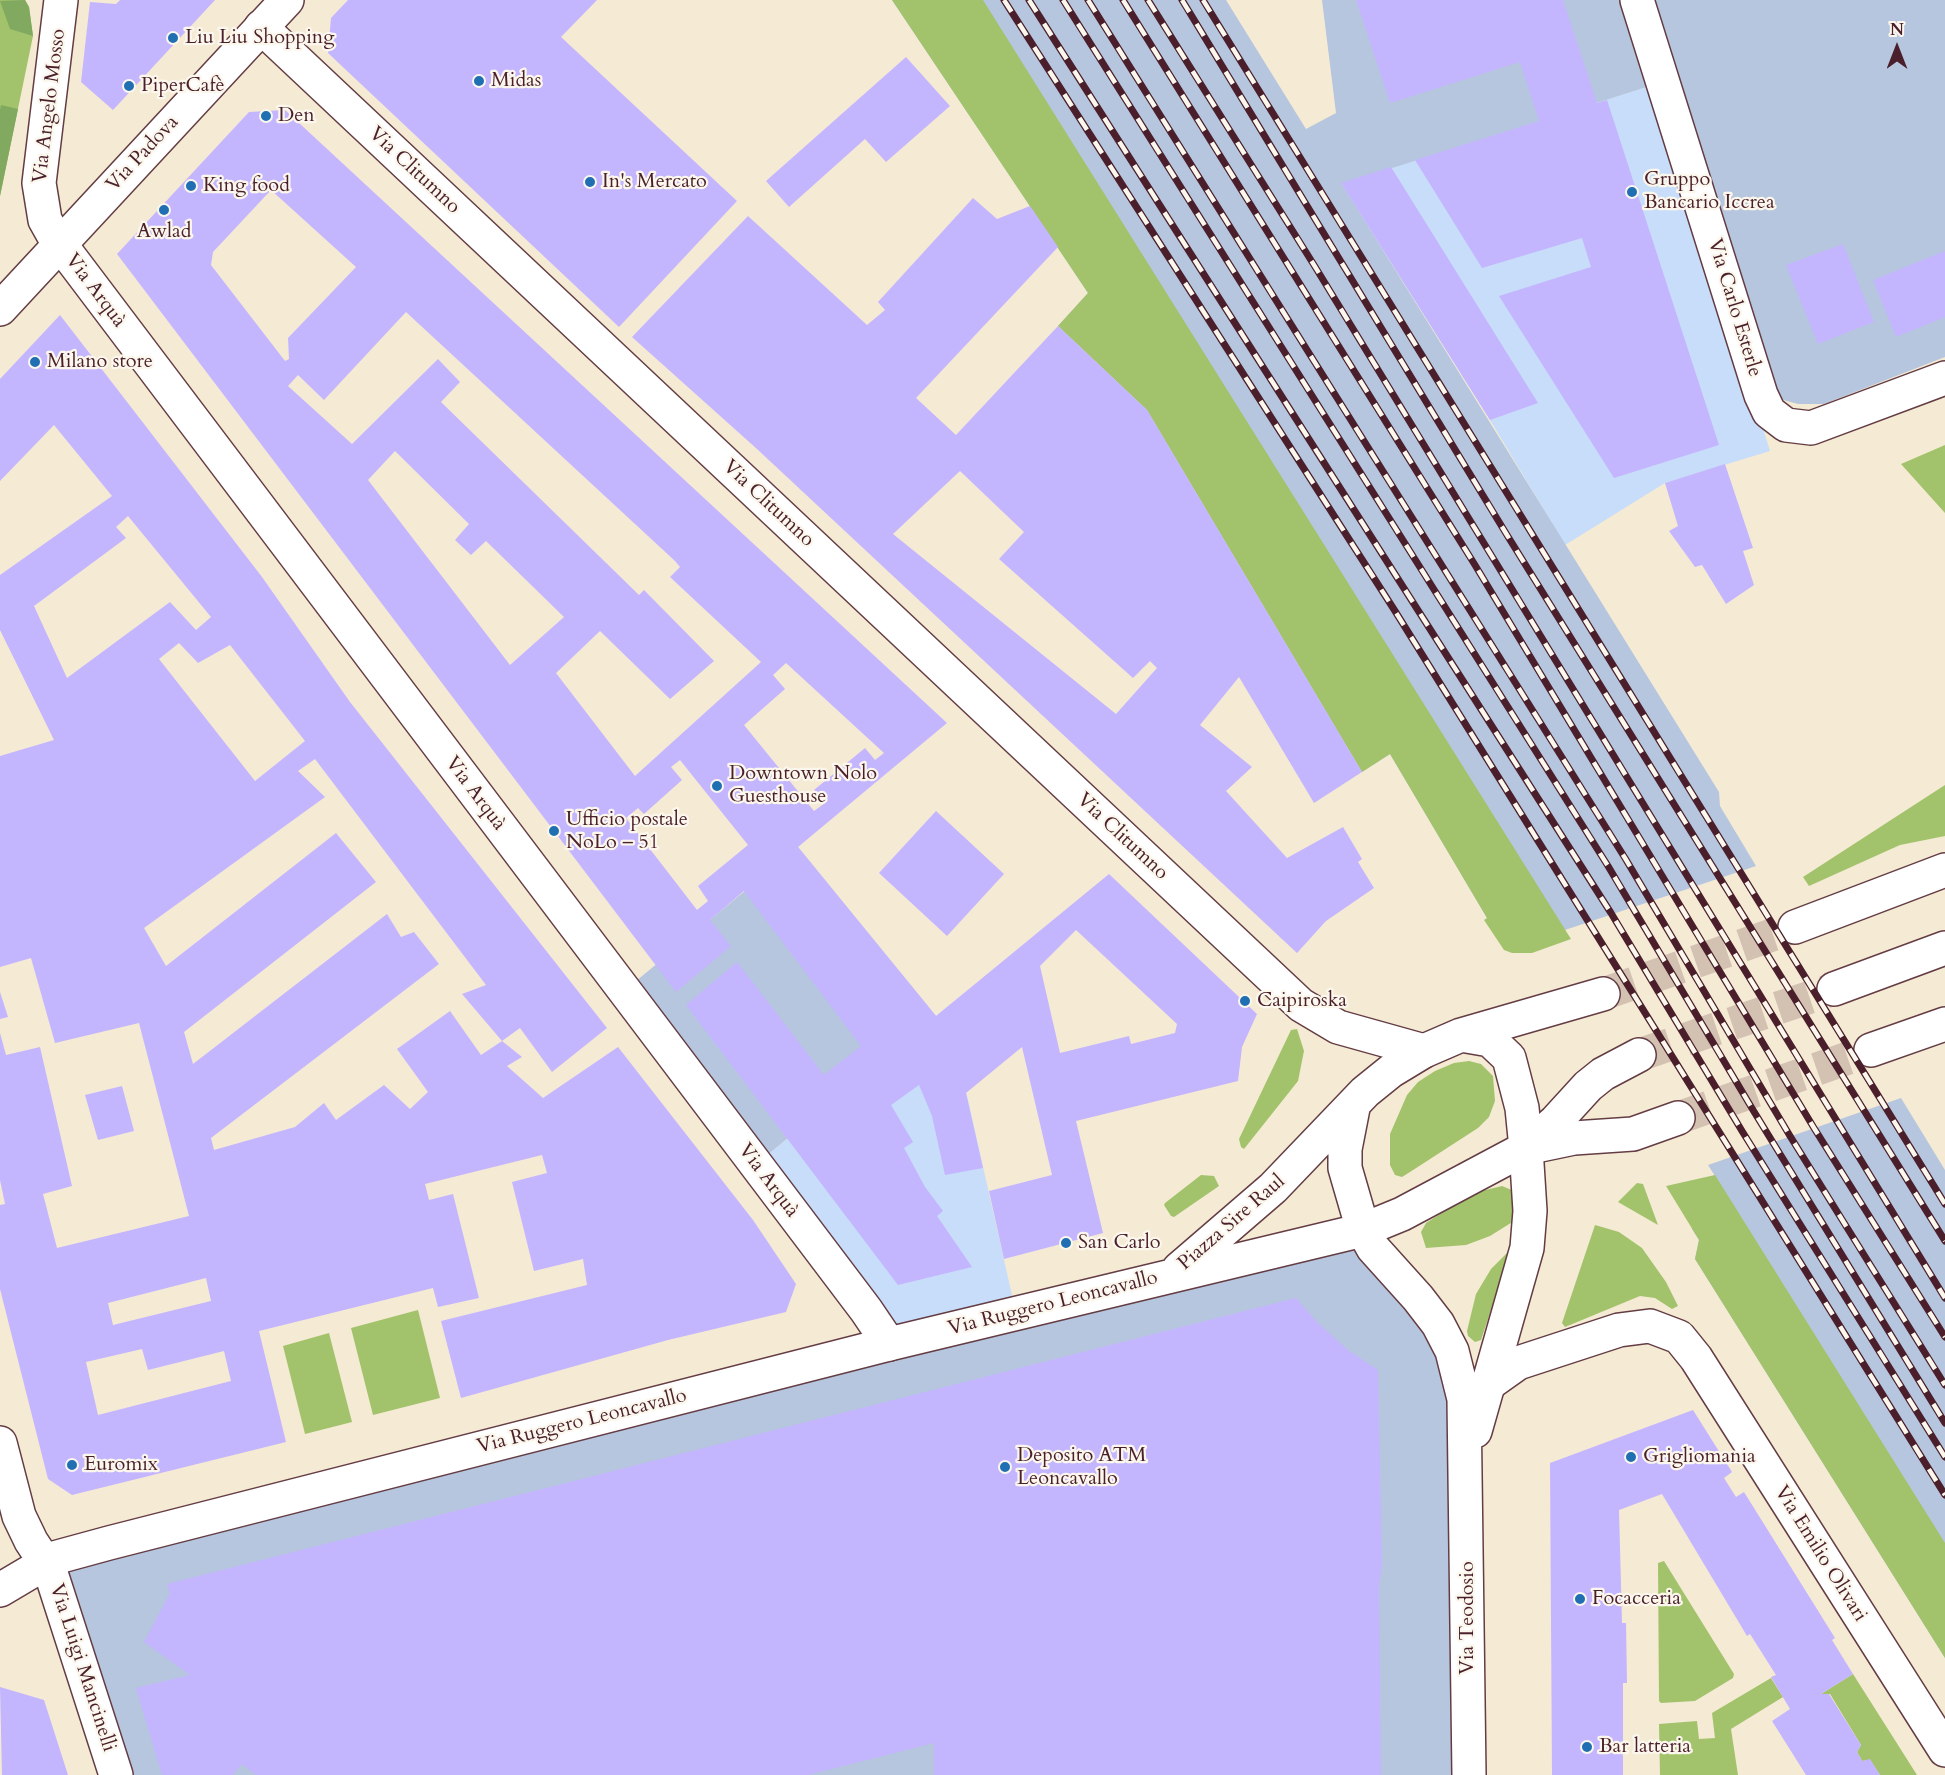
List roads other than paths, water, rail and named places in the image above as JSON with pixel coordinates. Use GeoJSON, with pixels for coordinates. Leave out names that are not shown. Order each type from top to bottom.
{"type":"FeatureCollection","features":[{"type":"Feature","properties":{"kind":"street","name":"Via Angelo Mosso"},"geometry":{"type":"LineString","coordinates":[[59,244],[45,220],[39,183],[61,0]]}},
{"type":"Feature","properties":{"kind":"street","name":"Via Padova"},"geometry":{"type":"LineString","coordinates":[[0,309],[287,0]]}},
{"type":"Feature","properties":{"kind":"street","name":"Via Carlo Esterle"},"geometry":{"type":"LineString","coordinates":[[1637,0],[1761,395],[1775,417],[1797,428],[1819,426],[1945,378]]}},
{"type":"Feature","properties":{"kind":"street","name":"Via Clitumno"},"geometry":{"type":"LineString","coordinates":[[261,27],[1301,1005],[1338,1027],[1424,1051]]}},
{"type":"Feature","properties":{"kind":"street","name":"Via Arquà"},"geometry":{"type":"LineString","coordinates":[[59,244],[860,1302],[889,1344]]}},
{"type":"Feature","properties":{"kind":"street"},"geometry":{"type":"LineString","coordinates":[[1795,927],[1945,870]]}},
{"type":"Feature","properties":{"kind":"street"},"geometry":{"type":"LineString","coordinates":[[1834,989],[1945,948]]}},
{"type":"Feature","properties":{"kind":"street","name":"Piazza Sire Raul"},"geometry":{"type":"LineString","coordinates":[[1172,1275],[1274,1188],[1353,1108],[1365,1092],[1386,1074],[1424,1051],[1461,1035],[1603,994]]}},
{"type":"Feature","properties":{"kind":"street"},"geometry":{"type":"LineString","coordinates":[[1871,1050],[1945,1024]]}},
{"type":"Feature","properties":{"kind":"street"},"geometry":{"type":"LineString","coordinates":[[1461,1035],[1490,1040],[1509,1058],[1522,1108],[1529,1185],[1528,1242],[1467,1461]]}},
{"type":"Feature","properties":{"kind":"street"},"geometry":{"type":"LineString","coordinates":[[1526,1148],[1556,1121],[1588,1086],[1603,1074],[1639,1055]]}},
{"type":"Feature","properties":{"kind":"street","name":"Piazza Sire Raul"},"geometry":{"type":"LineString","coordinates":[[1353,1108],[1345,1149],[1345,1168],[1363,1230],[1373,1248],[1423,1304],[1452,1351],[1464,1399],[1467,1461]]}},
{"type":"Feature","properties":{"kind":"street"},"geometry":{"type":"LineString","coordinates":[[1526,1148],[1574,1138],[1633,1134],[1678,1119]]}},
{"type":"Feature","properties":{"kind":"street","name":"Piazza Sire Raul"},"geometry":{"type":"LineString","coordinates":[[1172,1275],[1363,1230],[1402,1214],[1526,1148]]}},
{"type":"Feature","properties":{"kind":"street","name":"Via Ruggero Leoncavallo"},"geometry":{"type":"LineString","coordinates":[[0,1590],[46,1562],[126,1538],[889,1344],[1172,1275]]}},
{"type":"Feature","properties":{"kind":"street","name":"Via Emilio Olivari"},"geometry":{"type":"LineString","coordinates":[[1487,1384],[1518,1363],[1630,1327],[1650,1326],[1679,1337],[1696,1358],[1945,1750]]}},
{"type":"Feature","properties":{"kind":"street","name":"Via Luigi Mancinelli"},"geometry":{"type":"LineString","coordinates":[[0,1443],[19,1516],[31,1541],[46,1562],[116,1775]]}},
{"type":"Feature","properties":{"kind":"street","name":"Via Teodosio"},"geometry":{"type":"LineString","coordinates":[[1467,1461],[1469,1775]]}},
{"type":"Feature","properties":{"kind":"tunnel"},"geometry":{"type":"LineString","coordinates":[[1603,994],[1795,927]]}},
{"type":"Feature","properties":{"kind":"tunnel"},"geometry":{"type":"LineString","coordinates":[[1639,1055],[1834,989]]}},
{"type":"Feature","properties":{"kind":"tunnel"},"geometry":{"type":"LineString","coordinates":[[1678,1118],[1871,1050]]}},
{"type":"Feature","properties":{"kind":"railway"},"geometry":{"type":"LineString","coordinates":[[1004,0],[1395,611],[1945,1495]]}},
{"type":"Feature","properties":{"kind":"railway"},"geometry":{"type":"LineString","coordinates":[[1029,0],[1611,913],[1742,1131],[1945,1457]]}},
{"type":"Feature","properties":{"kind":"railway"},"geometry":{"type":"LineString","coordinates":[[1063,0],[1608,866],[1753,1110],[1945,1423]]}},
{"type":"Feature","properties":{"kind":"railway"},"geometry":{"type":"LineString","coordinates":[[1088,0],[1625,858],[1790,1136],[1945,1385]]}},
{"type":"Feature","properties":{"kind":"railway"},"geometry":{"type":"LineString","coordinates":[[1123,0],[1475,565],[1814,1128],[1945,1337]]}},
{"type":"Feature","properties":{"kind":"railway"},"geometry":{"type":"LineString","coordinates":[[1148,0],[1314,265],[1945,1298]]}},
{"type":"Feature","properties":{"kind":"railway"},"geometry":{"type":"LineString","coordinates":[[1182,0],[1507,535],[1945,1241]]}},
{"type":"Feature","properties":{"kind":"railway"},"geometry":{"type":"LineString","coordinates":[[1203,0],[1945,1204]]}},
{"type":"Feature","properties":{"kind":"place","name":"Liu Liu Shopping"},"geometry":{"type":"Point","coordinates":[173,38]}},
{"type":"Feature","properties":{"kind":"place","name":"Midas"},"geometry":{"type":"Point","coordinates":[479,81]}},
{"type":"Feature","properties":{"kind":"place","name":"PiperCafè"},"geometry":{"type":"Point","coordinates":[129,86]}},
{"type":"Feature","properties":{"kind":"place","name":"Den"},"geometry":{"type":"Point","coordinates":[266,116]}},
{"type":"Feature","properties":{"kind":"place","name":"In's Mercato"},"geometry":{"type":"Point","coordinates":[590,182]}},
{"type":"Feature","properties":{"kind":"place","name":"King food"},"geometry":{"type":"Point","coordinates":[191,186]}},
{"type":"Feature","properties":{"kind":"place","name":"Gruppo Bancario Iccrea"},"geometry":{"type":"Point","coordinates":[1632,192]}},
{"type":"Feature","properties":{"kind":"place","name":"Awlad"},"geometry":{"type":"Point","coordinates":[164,210]}},
{"type":"Feature","properties":{"kind":"place","name":"Milano store"},"geometry":{"type":"Point","coordinates":[35,362]}},
{"type":"Feature","properties":{"kind":"place","name":"Downtown Nolo Guesthouse"},"geometry":{"type":"Point","coordinates":[717,786]}},
{"type":"Feature","properties":{"kind":"place","name":"Ufficio postale NoLo – 51"},"geometry":{"type":"Point","coordinates":[554,831]}},
{"type":"Feature","properties":{"kind":"place","name":"Caipiroska"},"geometry":{"type":"Point","coordinates":[1245,1001]}},
{"type":"Feature","properties":{"kind":"place","name":"San Carlo"},"geometry":{"type":"Point","coordinates":[1066,1243]}},
{"type":"Feature","properties":{"kind":"place","name":"Grigliomania"},"geometry":{"type":"Point","coordinates":[1631,1457]}},
{"type":"Feature","properties":{"kind":"place","name":"Euromix"},"geometry":{"type":"Point","coordinates":[72,1465]}},
{"type":"Feature","properties":{"kind":"place","name":"Deposito ATM Leoncavallo"},"geometry":{"type":"Point","coordinates":[1005,1467]}},
{"type":"Feature","properties":{"kind":"place","name":"Focacceria"},"geometry":{"type":"Point","coordinates":[1580,1599]}},
{"type":"Feature","properties":{"kind":"place","name":"Bar latteria"},"geometry":{"type":"Point","coordinates":[1587,1747]}}]}
